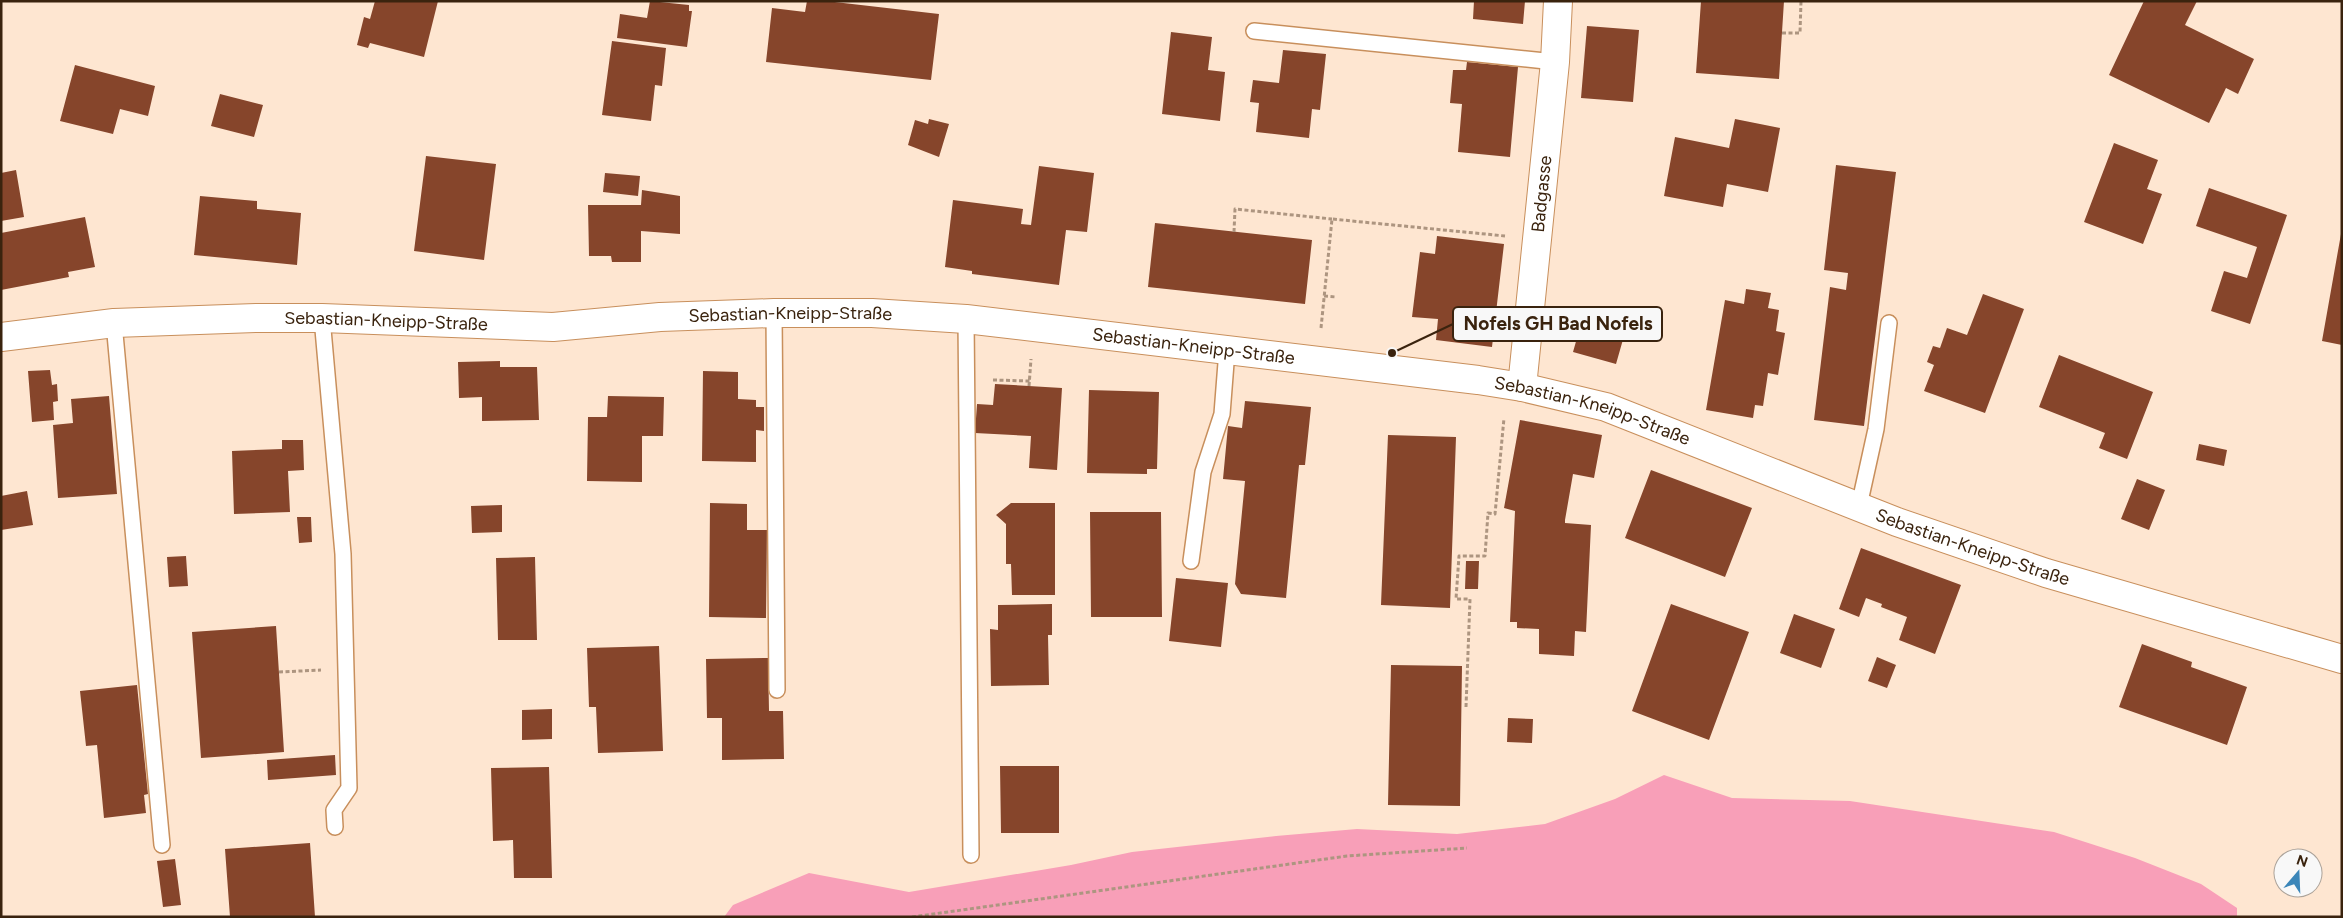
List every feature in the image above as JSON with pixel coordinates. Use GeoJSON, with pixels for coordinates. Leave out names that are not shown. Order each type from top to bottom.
{"type":"FeatureCollection","features":[{"type":"Feature","properties":{"kind":"main road","name":"Badgasse"},"geometry":{"type":"LineString","coordinates":[[1522,387],[1555,62],[1558,1]]}},
{"type":"Feature","properties":{"kind":"main road","name":"Sebastian-Kneipp-Straße"},"geometry":{"type":"LineString","coordinates":[[1,337],[114,323],[256,318],[322,318],[553,327],[660,318],[774,313],[872,313],[966,319],[1522,387],[1606,407],[1859,506],[2046,573],[2342,659]]}},
{"type":"Feature","properties":{"kind":"lane"},"geometry":{"type":"LineString","coordinates":[[1254,31],[1555,62]]}},
{"type":"Feature","properties":{"kind":"lane"},"geometry":{"type":"LineString","coordinates":[[774,313],[777,690]]}},
{"type":"Feature","properties":{"kind":"lane"},"geometry":{"type":"LineString","coordinates":[[322,318],[343,554],[346,668],[349,788],[334,810],[335,827]]}},
{"type":"Feature","properties":{"kind":"lane"},"geometry":{"type":"LineString","coordinates":[[966,319],[971,855]]}},
{"type":"Feature","properties":{"kind":"lane"},"geometry":{"type":"LineString","coordinates":[[114,323],[162,845]]}},
{"type":"Feature","properties":{"kind":"lane"},"geometry":{"type":"LineString","coordinates":[[1859,506],[1876,429],[1890,323]]}},
{"type":"Feature","properties":{"kind":"lane"},"geometry":{"type":"LineString","coordinates":[[1191,561],[1203,472],[1222,414],[1227,350]]}},
{"type":"Feature","properties":{"kind":"path"},"geometry":{"type":"LineString","coordinates":[[1782,33],[1800,33],[1801,1]]}},
{"type":"Feature","properties":{"kind":"path"},"geometry":{"type":"LineString","coordinates":[[1234,232],[1235,209],[1538,239]]}},
{"type":"Feature","properties":{"kind":"path"},"geometry":{"type":"LineString","coordinates":[[1320,334],[1332,219]]}},
{"type":"Feature","properties":{"kind":"path"},"geometry":{"type":"LineString","coordinates":[[1324,296],[1336,297]]}},
{"type":"Feature","properties":{"kind":"path"},"geometry":{"type":"LineString","coordinates":[[1029,386],[1031,356]]}},
{"type":"Feature","properties":{"kind":"path"},"geometry":{"type":"LineString","coordinates":[[967,379],[1030,381]]}},
{"type":"Feature","properties":{"kind":"path"},"geometry":{"type":"LineString","coordinates":[[1466,708],[1470,599],[1456,599],[1459,556],[1485,556],[1488,513],[1495,514],[1504,417]]}},
{"type":"Feature","properties":{"kind":"path"},"geometry":{"type":"LineString","coordinates":[[279,672],[346,668]]}},
{"type":"Feature","properties":{"kind":"path"},"geometry":{"type":"LineString","coordinates":[[912,917],[1347,856],[1467,848]]}},
{"type":"Feature","properties":{"kind":"shaded area"},"geometry":{"type":"Polygon","coordinates":[[[1664,775],[1732,798],[1850,801],[2054,832],[2135,858],[2201,884],[2237,908],[2237,917],[724,917],[733,905],[809,873],[909,892],[1071,865],[1132,852],[1276,836],[1357,829],[1457,834],[1545,824],[1615,799],[1664,775]]]}},
{"type":"Feature","properties":{"kind":"building"},"geometry":{"type":"Polygon","coordinates":[[[375,1],[438,1],[424,57],[370,43],[368,48],[357,45],[364,17],[370,19],[375,1]]]}},
{"type":"Feature","properties":{"kind":"building"},"geometry":{"type":"Polygon","coordinates":[[[650,1],[689,5],[689,11],[692,11],[687,47],[617,38],[620,14],[647,18],[650,1]]]}},
{"type":"Feature","properties":{"kind":"building"},"geometry":{"type":"Polygon","coordinates":[[[807,1],[826,1],[939,14],[931,80],[766,62],[772,8],[805,12],[807,1]]]}},
{"type":"Feature","properties":{"kind":"building"},"geometry":{"type":"Polygon","coordinates":[[[1474,1],[1525,1],[1523,24],[1473,19],[1474,1]]]}},
{"type":"Feature","properties":{"kind":"building"},"geometry":{"type":"Polygon","coordinates":[[[1701,1],[1784,1],[1779,79],[1696,73],[1701,1]]]}},
{"type":"Feature","properties":{"kind":"building"},"geometry":{"type":"Polygon","coordinates":[[[2144,1],[2197,1],[2185,25],[2254,59],[2238,94],[2226,88],[2209,123],[2109,75],[2144,1]]]}},
{"type":"Feature","properties":{"kind":"building"},"geometry":{"type":"Polygon","coordinates":[[[1587,26],[1639,30],[1633,102],[1581,98],[1587,26]]]}},
{"type":"Feature","properties":{"kind":"building"},"geometry":{"type":"Polygon","coordinates":[[[1171,32],[1212,37],[1208,70],[1225,72],[1220,121],[1162,114],[1171,32]]]}},
{"type":"Feature","properties":{"kind":"building"},"geometry":{"type":"Polygon","coordinates":[[[612,41],[666,48],[662,86],[655,85],[651,121],[602,115],[612,41]]]}},
{"type":"Feature","properties":{"kind":"building"},"geometry":{"type":"Polygon","coordinates":[[[1283,50],[1326,54],[1320,110],[1312,109],[1309,138],[1256,132],[1259,103],[1250,102],[1253,80],[1279,83],[1283,50]]]}},
{"type":"Feature","properties":{"kind":"building"},"geometry":{"type":"Polygon","coordinates":[[[1467,62],[1518,67],[1510,157],[1458,152],[1462,104],[1450,103],[1453,70],[1466,70],[1467,62]]]}},
{"type":"Feature","properties":{"kind":"building"},"geometry":{"type":"Polygon","coordinates":[[[75,65],[155,86],[148,116],[120,109],[113,134],[60,121],[75,65]]]}},
{"type":"Feature","properties":{"kind":"building"},"geometry":{"type":"Polygon","coordinates":[[[220,94],[263,105],[254,137],[211,126],[220,94]]]}},
{"type":"Feature","properties":{"kind":"building"},"geometry":{"type":"Polygon","coordinates":[[[929,119],[949,124],[939,157],[908,145],[915,120],[928,124],[929,119]]]}},
{"type":"Feature","properties":{"kind":"building"},"geometry":{"type":"Polygon","coordinates":[[[1735,119],[1780,128],[1768,192],[1727,184],[1723,207],[1664,196],[1675,137],[1729,148],[1735,119]]]}},
{"type":"Feature","properties":{"kind":"building"},"geometry":{"type":"Polygon","coordinates":[[[2114,143],[2158,160],[2147,189],[2162,194],[2143,244],[2084,222],[2114,143]]]}},
{"type":"Feature","properties":{"kind":"building"},"geometry":{"type":"Polygon","coordinates":[[[426,156],[496,164],[484,260],[414,251],[426,156]]]}},
{"type":"Feature","properties":{"kind":"building"},"geometry":{"type":"Polygon","coordinates":[[[1836,165],[1896,172],[1864,426],[1814,420],[1830,287],[1846,290],[1848,273],[1824,270],[1836,165]]]}},
{"type":"Feature","properties":{"kind":"building"},"geometry":{"type":"Polygon","coordinates":[[[1039,166],[1094,173],[1087,232],[1066,230],[1059,285],[972,274],[972,271],[945,267],[953,200],[1023,209],[1021,224],[1031,225],[1039,166]]]}},
{"type":"Feature","properties":{"kind":"building"},"geometry":{"type":"Polygon","coordinates":[[[16,170],[24,217],[1,221],[1,173],[16,170]]]}},
{"type":"Feature","properties":{"kind":"building"},"geometry":{"type":"Polygon","coordinates":[[[605,173],[640,176],[638,196],[603,192],[605,173]]]}},
{"type":"Feature","properties":{"kind":"building"},"geometry":{"type":"Polygon","coordinates":[[[2209,188],[2287,215],[2250,324],[2211,311],[2224,271],[2247,278],[2257,247],[2196,226],[2209,188]]]}},
{"type":"Feature","properties":{"kind":"building"},"geometry":{"type":"Polygon","coordinates":[[[642,190],[680,196],[680,234],[641,231],[641,262],[612,262],[611,256],[589,256],[588,205],[641,205],[642,190]]]}},
{"type":"Feature","properties":{"kind":"building"},"geometry":{"type":"Polygon","coordinates":[[[200,196],[257,201],[257,209],[301,213],[297,265],[194,255],[200,196]]]}},
{"type":"Feature","properties":{"kind":"building"},"geometry":{"type":"Polygon","coordinates":[[[85,217],[95,267],[68,272],[69,277],[1,290],[1,233],[85,217]]]}},
{"type":"Feature","properties":{"kind":"building"},"geometry":{"type":"Polygon","coordinates":[[[1155,223],[1312,240],[1305,304],[1148,287],[1155,223]]]}},
{"type":"Feature","properties":{"kind":"building"},"geometry":{"type":"Polygon","coordinates":[[[2342,234],[2342,345],[2322,341],[2342,234]]]}},
{"type":"Feature","properties":{"kind":"building"},"geometry":{"type":"Polygon","coordinates":[[[1437,236],[1504,244],[1492,347],[1436,340],[1438,319],[1412,317],[1420,252],[1435,254],[1437,236]]]}},
{"type":"Feature","properties":{"kind":"building"},"geometry":{"type":"Polygon","coordinates":[[[1746,289],[1771,293],[1768,308],[1779,310],[1776,331],[1785,333],[1778,375],[1768,373],[1763,406],[1755,405],[1753,418],[1706,410],[1725,300],[1744,304],[1746,289]]]}},
{"type":"Feature","properties":{"kind":"building"},"geometry":{"type":"Polygon","coordinates":[[[1983,294],[2024,309],[1985,413],[1924,391],[1934,365],[1927,362],[1933,346],[1940,348],[1947,328],[1967,335],[1983,294]]]}},
{"type":"Feature","properties":{"kind":"building"},"geometry":{"type":"Polygon","coordinates":[[[1585,310],[1628,322],[1616,364],[1573,352],[1585,310]]]}},
{"type":"Feature","properties":{"kind":"building"},"geometry":{"type":"Polygon","coordinates":[[[2059,355],[2153,392],[2127,459],[2099,448],[2105,433],[2039,407],[2059,355]]]}},
{"type":"Feature","properties":{"kind":"building"},"geometry":{"type":"Polygon","coordinates":[[[500,361],[500,367],[537,367],[539,420],[482,421],[482,397],[459,398],[458,362],[500,361]]]}},
{"type":"Feature","properties":{"kind":"building"},"geometry":{"type":"Polygon","coordinates":[[[50,370],[52,385],[57,384],[58,401],[53,402],[54,420],[32,422],[28,371],[50,370]]]}},
{"type":"Feature","properties":{"kind":"building"},"geometry":{"type":"Polygon","coordinates":[[[703,371],[738,372],[738,399],[756,400],[756,407],[764,407],[764,431],[756,430],[756,462],[702,461],[703,371]]]}},
{"type":"Feature","properties":{"kind":"building"},"geometry":{"type":"Polygon","coordinates":[[[995,384],[1062,388],[1057,470],[1029,468],[1031,436],[975,433],[977,404],[993,405],[995,384]]]}},
{"type":"Feature","properties":{"kind":"building"},"geometry":{"type":"Polygon","coordinates":[[[1089,390],[1159,392],[1157,469],[1147,469],[1147,474],[1087,473],[1089,390]]]}},
{"type":"Feature","properties":{"kind":"building"},"geometry":{"type":"Polygon","coordinates":[[[109,396],[117,494],[58,498],[53,425],[73,423],[71,399],[109,396]]]}},
{"type":"Feature","properties":{"kind":"building"},"geometry":{"type":"Polygon","coordinates":[[[608,396],[664,397],[663,436],[642,436],[642,482],[587,481],[588,417],[607,417],[608,396]]]}},
{"type":"Feature","properties":{"kind":"building"},"geometry":{"type":"Polygon","coordinates":[[[1245,401],[1311,407],[1305,465],[1299,465],[1286,598],[1241,594],[1235,584],[1245,481],[1223,479],[1228,426],[1242,428],[1245,401]]]}},
{"type":"Feature","properties":{"kind":"building"},"geometry":{"type":"Polygon","coordinates":[[[1520,420],[1602,435],[1594,478],[1573,474],[1565,520],[1565,523],[1591,525],[1586,632],[1575,631],[1574,656],[1539,654],[1539,629],[1517,628],[1517,622],[1510,622],[1515,511],[1504,508],[1520,420]]]}},
{"type":"Feature","properties":{"kind":"building"},"geometry":{"type":"Polygon","coordinates":[[[1388,435],[1456,437],[1450,608],[1381,605],[1388,435]]]}},
{"type":"Feature","properties":{"kind":"building"},"geometry":{"type":"Polygon","coordinates":[[[282,440],[303,440],[304,470],[288,471],[290,512],[234,514],[232,451],[282,449],[282,440]]]}},
{"type":"Feature","properties":{"kind":"building"},"geometry":{"type":"Polygon","coordinates":[[[2199,444],[2227,450],[2224,466],[2196,460],[2199,444]]]}},
{"type":"Feature","properties":{"kind":"building"},"geometry":{"type":"Polygon","coordinates":[[[1651,470],[1752,508],[1725,577],[1625,538],[1651,470]]]}},
{"type":"Feature","properties":{"kind":"building"},"geometry":{"type":"Polygon","coordinates":[[[2137,479],[2165,490],[2149,530],[2121,519],[2137,479]]]}},
{"type":"Feature","properties":{"kind":"building"},"geometry":{"type":"Polygon","coordinates":[[[27,491],[33,525],[1,530],[1,496],[27,491]]]}},
{"type":"Feature","properties":{"kind":"building"},"geometry":{"type":"Polygon","coordinates":[[[710,503],[747,504],[747,530],[767,530],[766,618],[709,617],[710,503]]]}},
{"type":"Feature","properties":{"kind":"building"},"geometry":{"type":"Polygon","coordinates":[[[1011,503],[1055,503],[1055,595],[1012,595],[1011,564],[1006,564],[1006,524],[996,515],[1011,503]]]}},
{"type":"Feature","properties":{"kind":"building"},"geometry":{"type":"Polygon","coordinates":[[[502,505],[502,532],[472,533],[471,506],[502,505]]]}},
{"type":"Feature","properties":{"kind":"building"},"geometry":{"type":"Polygon","coordinates":[[[1090,512],[1161,512],[1162,617],[1091,617],[1090,512]]]}},
{"type":"Feature","properties":{"kind":"building"},"geometry":{"type":"Polygon","coordinates":[[[297,517],[311,517],[312,542],[299,543],[297,517]]]}},
{"type":"Feature","properties":{"kind":"building"},"geometry":{"type":"Polygon","coordinates":[[[1861,548],[1961,585],[1935,654],[1899,640],[1907,617],[1881,607],[1882,604],[1866,598],[1859,617],[1839,609],[1861,548]]]}},
{"type":"Feature","properties":{"kind":"building"},"geometry":{"type":"Polygon","coordinates":[[[186,556],[188,586],[169,587],[167,557],[186,556]]]}},
{"type":"Feature","properties":{"kind":"building"},"geometry":{"type":"Polygon","coordinates":[[[535,557],[537,640],[498,640],[496,558],[535,557]]]}},
{"type":"Feature","properties":{"kind":"building"},"geometry":{"type":"Polygon","coordinates":[[[1466,561],[1479,561],[1478,589],[1465,589],[1466,561]]]}},
{"type":"Feature","properties":{"kind":"building"},"geometry":{"type":"Polygon","coordinates":[[[1176,578],[1228,583],[1221,647],[1169,641],[1176,578]]]}},
{"type":"Feature","properties":{"kind":"building"},"geometry":{"type":"Polygon","coordinates":[[[1052,604],[1052,635],[1048,635],[1049,685],[991,686],[990,629],[998,630],[998,605],[1052,604]]]}},
{"type":"Feature","properties":{"kind":"building"},"geometry":{"type":"Polygon","coordinates":[[[1671,604],[1749,632],[1709,740],[1632,711],[1671,604]]]}},
{"type":"Feature","properties":{"kind":"building"},"geometry":{"type":"Polygon","coordinates":[[[1794,614],[1835,629],[1821,668],[1780,653],[1794,614]]]}},
{"type":"Feature","properties":{"kind":"building"},"geometry":{"type":"Polygon","coordinates":[[[276,626],[284,752],[201,758],[192,632],[276,626]]]}},
{"type":"Feature","properties":{"kind":"building"},"geometry":{"type":"Polygon","coordinates":[[[2142,644],[2192,662],[2191,667],[2247,687],[2227,745],[2119,707],[2142,644]]]}},
{"type":"Feature","properties":{"kind":"building"},"geometry":{"type":"Polygon","coordinates":[[[659,646],[663,751],[598,753],[596,707],[589,707],[587,648],[659,646]]]}},
{"type":"Feature","properties":{"kind":"building"},"geometry":{"type":"Polygon","coordinates":[[[1877,657],[1896,665],[1887,688],[1868,681],[1877,657]]]}},
{"type":"Feature","properties":{"kind":"building"},"geometry":{"type":"Polygon","coordinates":[[[768,658],[769,711],[783,711],[784,759],[722,760],[722,718],[707,718],[706,659],[768,658]]]}},
{"type":"Feature","properties":{"kind":"building"},"geometry":{"type":"Polygon","coordinates":[[[1391,665],[1462,666],[1460,806],[1388,805],[1391,665]]]}},
{"type":"Feature","properties":{"kind":"building"},"geometry":{"type":"Polygon","coordinates":[[[137,685],[148,794],[144,795],[146,813],[104,818],[97,745],[86,746],[80,691],[137,685]]]}},
{"type":"Feature","properties":{"kind":"building"},"geometry":{"type":"Polygon","coordinates":[[[552,709],[552,739],[522,740],[522,710],[552,709]]]}},
{"type":"Feature","properties":{"kind":"building"},"geometry":{"type":"Polygon","coordinates":[[[1508,718],[1533,719],[1532,743],[1507,742],[1508,718]]]}},
{"type":"Feature","properties":{"kind":"building"},"geometry":{"type":"Polygon","coordinates":[[[335,755],[336,775],[268,780],[267,760],[335,755]]]}},
{"type":"Feature","properties":{"kind":"building"},"geometry":{"type":"Polygon","coordinates":[[[1000,766],[1059,766],[1059,833],[1001,833],[1000,766]]]}},
{"type":"Feature","properties":{"kind":"building"},"geometry":{"type":"Polygon","coordinates":[[[549,767],[552,878],[514,878],[513,840],[493,841],[491,768],[549,767]]]}},
{"type":"Feature","properties":{"kind":"building"},"geometry":{"type":"Polygon","coordinates":[[[310,843],[315,917],[230,917],[225,849],[310,843]]]}},
{"type":"Feature","properties":{"kind":"building"},"geometry":{"type":"Polygon","coordinates":[[[175,859],[181,905],[163,907],[157,861],[175,859]]]}},
{"type":"Feature","properties":{"kind":"place","name":"Nofels GH Bad Nofels"},"geometry":{"type":"Point","coordinates":[1392,353]}}]}
